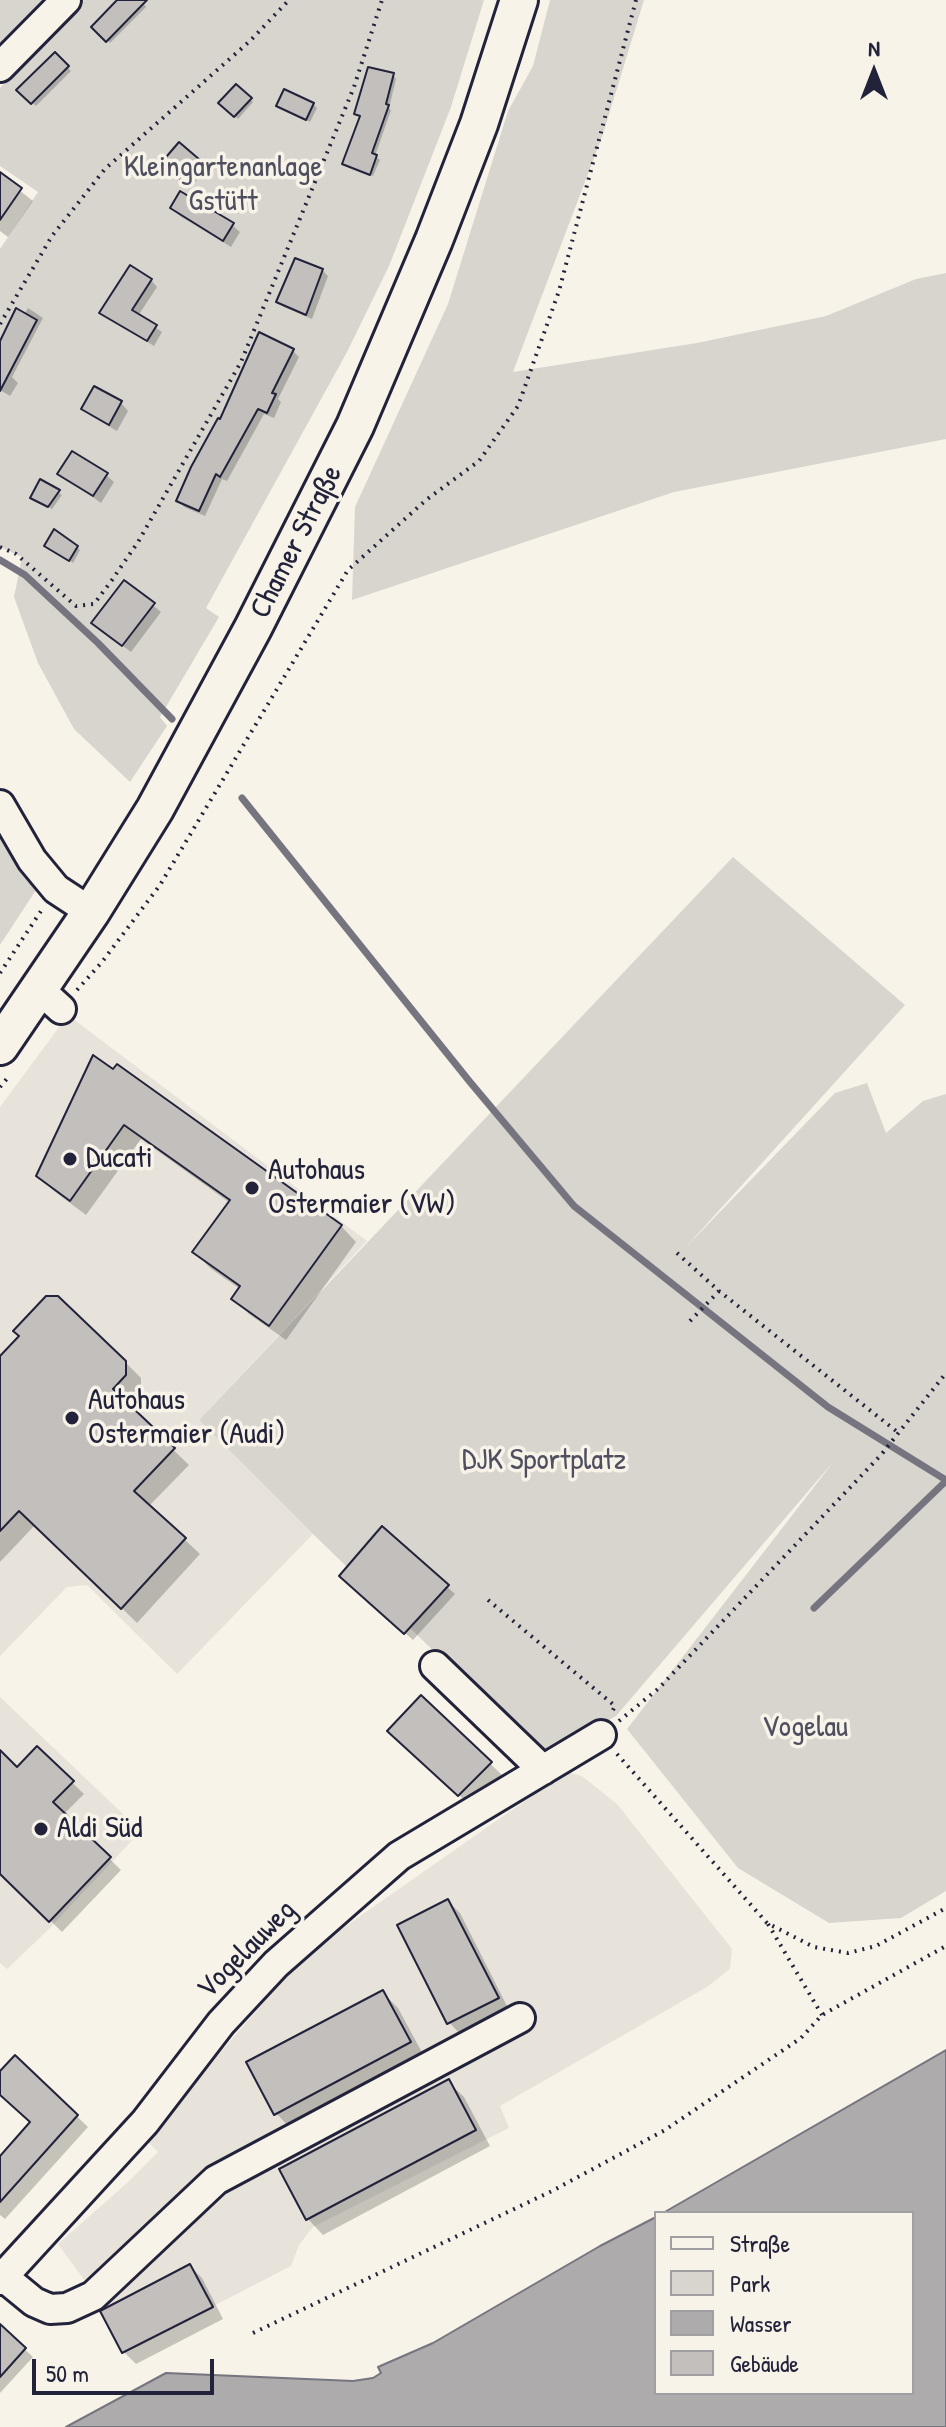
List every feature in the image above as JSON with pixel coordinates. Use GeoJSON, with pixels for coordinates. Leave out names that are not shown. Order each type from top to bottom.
{"type":"FeatureCollection","features":[{"type":"Feature","properties":{"kind":"main road","name":"Chamer Straße"},"geometry":{"type":"LineString","coordinates":[[9,1055],[50,999],[91,912],[155,809],[253,628],[355,426],[434,240],[479,124],[519,0]]}},
{"type":"Feature","properties":{"kind":"street"},"geometry":{"type":"LineString","coordinates":[[0,67],[66,0]]}},
{"type":"Feature","properties":{"kind":"street"},"geometry":{"type":"LineString","coordinates":[[479,124],[506,75],[529,0]]}},
{"type":"Feature","properties":{"kind":"street"},"geometry":{"type":"LineString","coordinates":[[0,805],[32,860],[56,889],[91,912]]}},
{"type":"Feature","properties":{"kind":"street"},"geometry":{"type":"LineString","coordinates":[[435,1666],[543,1770]]}},
{"type":"Feature","properties":{"kind":"street","name":"Vogelauweg"},"geometry":{"type":"LineString","coordinates":[[1,2277],[145,2122],[221,2023],[276,1964],[399,1856],[601,1735]]}},
{"type":"Feature","properties":{"kind":"street"},"geometry":{"type":"LineString","coordinates":[[1,2277],[34,2302],[50,2309],[67,2308],[93,2296],[216,2180],[520,2018]]}},
{"type":"Feature","properties":{"kind":"path"},"geometry":{"type":"LineString","coordinates":[[0,324],[52,236],[105,169],[250,41],[289,0]]}},
{"type":"Feature","properties":{"kind":"path"},"geometry":{"type":"LineString","coordinates":[[0,547],[16,554],[76,606],[94,604],[112,580],[138,542],[241,362],[354,87],[382,0]]}},
{"type":"Feature","properties":{"kind":"path"},"geometry":{"type":"LineString","coordinates":[[50,999],[102,962],[160,885],[348,570],[426,500],[479,461],[518,406],[559,291],[636,0]]}},
{"type":"Feature","properties":{"kind":"path"},"geometry":{"type":"LineString","coordinates":[[0,973],[56,889]]}},
{"type":"Feature","properties":{"kind":"path"},"geometry":{"type":"LineString","coordinates":[[0,1087],[9,1055]]}},
{"type":"Feature","properties":{"kind":"path"},"geometry":{"type":"LineString","coordinates":[[677,1253],[719,1291],[900,1434]]}},
{"type":"Feature","properties":{"kind":"path"},"geometry":{"type":"LineString","coordinates":[[690,1321],[719,1291]]}},
{"type":"Feature","properties":{"kind":"path"},"geometry":{"type":"LineString","coordinates":[[601,1735],[659,1688],[893,1442],[946,1373]]}},
{"type":"Feature","properties":{"kind":"path"},"geometry":{"type":"LineString","coordinates":[[488,1600],[615,1706],[601,1735]]}},
{"type":"Feature","properties":{"kind":"path"},"geometry":{"type":"LineString","coordinates":[[601,1735],[767,1923],[822,2015]]}},
{"type":"Feature","properties":{"kind":"path"},"geometry":{"type":"LineString","coordinates":[[767,1923],[814,1947],[848,1953],[876,1946],[946,1908]]}},
{"type":"Feature","properties":{"kind":"path"},"geometry":{"type":"LineString","coordinates":[[253,2333],[552,2191],[665,2130],[801,2038],[822,2015],[946,1946]]}},
{"type":"Feature","properties":{"kind":"shaded area"},"geometry":{"type":"Polygon","coordinates":[[[68,1015],[367,1241],[199,1420],[313,1534],[177,1674],[87,1585],[67,1587],[0,1656],[0,1107],[68,1015]]]}},
{"type":"Feature","properties":{"kind":"shaded area"},"geometry":{"type":"Polygon","coordinates":[[[0,1697],[141,1831],[7,1969],[0,1963],[0,1697]]]}},
{"type":"Feature","properties":{"kind":"shaded area"},"geometry":{"type":"Polygon","coordinates":[[[570,1773],[582,1776],[617,1804],[732,1949],[730,1969],[707,1987],[500,2106],[509,2128],[313,2227],[299,2245],[291,2266],[122,2353],[85,2281],[58,2244],[158,2152],[147,2141],[156,2127],[282,1981],[326,1940],[559,1777],[570,1773]]]}},
{"type":"Feature","properties":{"kind":"green space"},"geometry":{"type":"Polygon","coordinates":[[[0,0],[47,0],[0,49],[0,0]]]}},
{"type":"Feature","properties":{"kind":"green space","name":"Kleingartenanlage Gstütt"},"geometry":{"type":"Polygon","coordinates":[[[84,0],[484,0],[451,107],[389,266],[347,352],[206,608],[219,617],[160,717],[167,726],[130,782],[74,729],[38,663],[14,597],[22,557],[0,547],[0,249],[38,192],[0,166],[0,88],[84,0]]]}},
{"type":"Feature","properties":{"kind":"green space"},"geometry":{"type":"Polygon","coordinates":[[[550,0],[644,0],[603,134],[513,372],[697,343],[826,316],[916,279],[946,273],[946,439],[674,492],[352,600],[355,507],[448,304],[508,111],[533,66],[550,0]]]}},
{"type":"Feature","properties":{"kind":"green space"},"geometry":{"type":"Polygon","coordinates":[[[0,825],[38,887],[0,945],[0,825]]]}},
{"type":"Feature","properties":{"kind":"green space","name":"DJK Sportplatz"},"geometry":{"type":"Polygon","coordinates":[[[733,857],[905,1005],[685,1248],[835,1093],[867,1083],[886,1133],[923,1101],[946,1094],[946,1891],[901,1918],[829,1923],[738,1868],[627,1729],[834,1461],[616,1716],[543,1757],[199,1420],[733,857]]]}},
{"type":"Feature","properties":{"kind":"water"},"geometry":{"type":"Polygon","coordinates":[[[946,2050],[946,2427],[66,2427],[166,2373],[353,2381],[373,2378],[381,2373],[378,2367],[433,2343],[654,2218],[654,2395],[914,2395],[914,2211],[666,2211],[946,2050]]]}},
{"type":"Feature","properties":{"kind":"building"},"geometry":{"type":"Polygon","coordinates":[[[117,0],[147,0],[106,42],[91,27],[117,0]]]}},
{"type":"Feature","properties":{"kind":"building"},"geometry":{"type":"Polygon","coordinates":[[[55,52],[69,66],[31,104],[16,90],[55,52]]]}},
{"type":"Feature","properties":{"kind":"building"},"geometry":{"type":"Polygon","coordinates":[[[368,67],[394,73],[386,104],[389,105],[372,153],[377,155],[370,175],[342,164],[360,116],[354,114],[368,67]]]}},
{"type":"Feature","properties":{"kind":"building"},"geometry":{"type":"Polygon","coordinates":[[[236,84],[252,98],[234,117],[218,103],[236,84]]]}},
{"type":"Feature","properties":{"kind":"building"},"geometry":{"type":"Polygon","coordinates":[[[284,89],[314,103],[306,120],[276,106],[284,89]]]}},
{"type":"Feature","properties":{"kind":"building"},"geometry":{"type":"Polygon","coordinates":[[[179,142],[200,160],[182,181],[161,163],[179,142]]]}},
{"type":"Feature","properties":{"kind":"building"},"geometry":{"type":"Polygon","coordinates":[[[0,172],[22,188],[0,220],[0,172]]]}},
{"type":"Feature","properties":{"kind":"building"},"geometry":{"type":"Polygon","coordinates":[[[180,191],[234,223],[223,241],[170,208],[180,191]]]}},
{"type":"Feature","properties":{"kind":"building"},"geometry":{"type":"Polygon","coordinates":[[[295,258],[323,269],[306,315],[276,302],[295,258]]]}},
{"type":"Feature","properties":{"kind":"building"},"geometry":{"type":"Polygon","coordinates":[[[130,265],[152,279],[132,310],[157,325],[147,341],[99,313],[130,265]]]}},
{"type":"Feature","properties":{"kind":"building"},"geometry":{"type":"Polygon","coordinates":[[[16,308],[37,320],[0,391],[0,341],[16,308]]]}},
{"type":"Feature","properties":{"kind":"building"},"geometry":{"type":"Polygon","coordinates":[[[259,332],[294,349],[272,393],[276,394],[267,413],[258,409],[220,477],[216,474],[199,511],[176,501],[191,467],[220,419],[259,332]]]}},
{"type":"Feature","properties":{"kind":"building"},"geometry":{"type":"Polygon","coordinates":[[[94,386],[122,401],[109,425],[81,409],[94,386]]]}},
{"type":"Feature","properties":{"kind":"building"},"geometry":{"type":"Polygon","coordinates":[[[72,451],[108,473],[93,496],[57,474],[72,451]]]}},
{"type":"Feature","properties":{"kind":"building"},"geometry":{"type":"Polygon","coordinates":[[[40,479],[60,490],[48,507],[30,498],[40,479]]]}},
{"type":"Feature","properties":{"kind":"building"},"geometry":{"type":"Polygon","coordinates":[[[54,529],[78,546],[69,561],[44,546],[54,529]]]}},
{"type":"Feature","properties":{"kind":"building"},"geometry":{"type":"Polygon","coordinates":[[[124,580],[155,603],[122,646],[91,623],[124,580]]]}},
{"type":"Feature","properties":{"kind":"building","name":"Autohaus Ostermaier (VW)"},"geometry":{"type":"Polygon","coordinates":[[[93,1055],[113,1069],[117,1064],[342,1225],[269,1326],[231,1299],[240,1286],[192,1252],[230,1200],[124,1125],[70,1201],[36,1176],[93,1055]]]}},
{"type":"Feature","properties":{"kind":"building","name":"Autohaus Ostermaier (Audi)"},"geometry":{"type":"Polygon","coordinates":[[[46,1296],[58,1296],[126,1361],[126,1375],[113,1389],[175,1448],[134,1491],[186,1538],[121,1609],[19,1511],[0,1531],[0,1356],[19,1336],[13,1331],[46,1296]]]}},
{"type":"Feature","properties":{"kind":"building"},"geometry":{"type":"Polygon","coordinates":[[[382,1526],[449,1585],[404,1634],[339,1576],[382,1526]]]}},
{"type":"Feature","properties":{"kind":"building"},"geometry":{"type":"Polygon","coordinates":[[[421,1695],[492,1762],[458,1796],[387,1731],[421,1695]]]}},
{"type":"Feature","properties":{"kind":"building","name":"Aldi Süd"},"geometry":{"type":"Polygon","coordinates":[[[37,1746],[74,1781],[53,1802],[111,1857],[49,1922],[0,1874],[0,1750],[17,1767],[37,1746]]]}},
{"type":"Feature","properties":{"kind":"building"},"geometry":{"type":"Polygon","coordinates":[[[448,1899],[499,1998],[447,2024],[397,1925],[448,1899]]]}},
{"type":"Feature","properties":{"kind":"building"},"geometry":{"type":"Polygon","coordinates":[[[383,1990],[411,2042],[274,2115],[246,2062],[383,1990]]]}},
{"type":"Feature","properties":{"kind":"building"},"geometry":{"type":"Polygon","coordinates":[[[15,2055],[78,2115],[0,2202],[0,2156],[30,2122],[0,2095],[0,2071],[15,2055]]]}},
{"type":"Feature","properties":{"kind":"building"},"geometry":{"type":"Polygon","coordinates":[[[449,2079],[476,2130],[306,2220],[279,2169],[449,2079]]]}},
{"type":"Feature","properties":{"kind":"building"},"geometry":{"type":"Polygon","coordinates":[[[190,2264],[213,2307],[122,2353],[100,2311],[190,2264]]]}},
{"type":"Feature","properties":{"kind":"building"},"geometry":{"type":"Polygon","coordinates":[[[0,2324],[26,2348],[0,2377],[0,2324]]]}},
{"type":"Feature","properties":{"kind":"waterway"},"geometry":{"type":"LineString","coordinates":[[0,560],[25,575],[98,643],[172,719]]}},
{"type":"Feature","properties":{"kind":"waterway"},"geometry":{"type":"LineString","coordinates":[[242,798],[470,1082],[574,1206],[828,1407],[946,1480]]}},
{"type":"Feature","properties":{"kind":"waterway"},"geometry":{"type":"LineString","coordinates":[[814,1608],[946,1481]]}},
{"type":"Feature","properties":{"kind":"place","name":"Ducati"},"geometry":{"type":"Point","coordinates":[70,1159]}},
{"type":"Feature","properties":{"kind":"place","name":"Autohaus Ostermaier (VW)"},"geometry":{"type":"Point","coordinates":[252,1188]}},
{"type":"Feature","properties":{"kind":"place","name":"Autohaus Ostermaier (Audi)"},"geometry":{"type":"Point","coordinates":[72,1418]}},
{"type":"Feature","properties":{"kind":"place","name":"Aldi Süd"},"geometry":{"type":"Point","coordinates":[41,1829]}},
{"type":"Feature","properties":{"kind":"park label","name":"Vogelau"},"geometry":{"type":"Point","coordinates":[805,1728]}}]}
